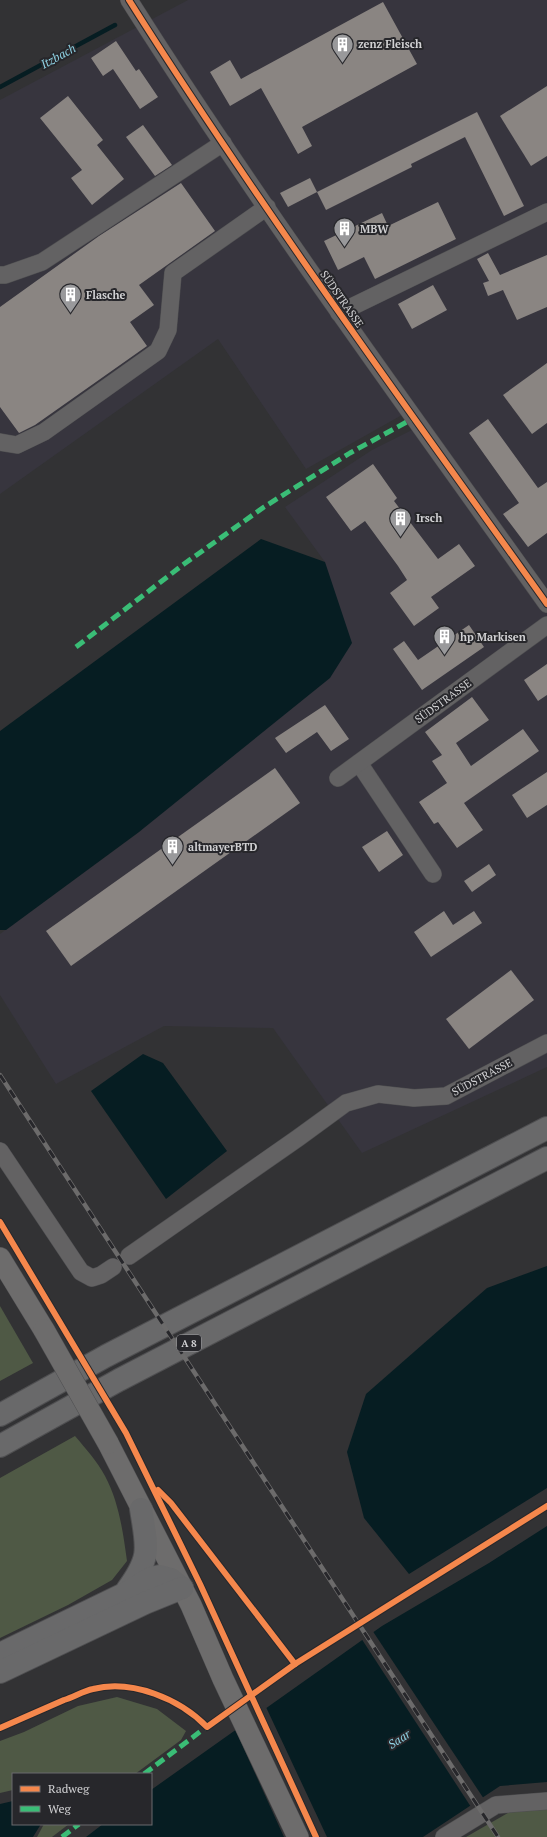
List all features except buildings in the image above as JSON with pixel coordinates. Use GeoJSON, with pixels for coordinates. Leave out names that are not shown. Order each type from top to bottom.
{"type":"FeatureCollection","features":[{"type":"Feature","properties":{"kind":"highway","name":"A 8"},"geometry":{"type":"LineString","coordinates":[[0,1415],[106,1356],[547,1128]]}},
{"type":"Feature","properties":{"kind":"highway","name":"A 8"},"geometry":{"type":"LineString","coordinates":[[0,1446],[119,1380],[547,1158]]}},
{"type":"Feature","properties":{"kind":"highway"},"geometry":{"type":"LineString","coordinates":[[124,1594],[138,1575],[146,1557],[141,1508]]}},
{"type":"Feature","properties":{"kind":"highway"},"geometry":{"type":"LineString","coordinates":[[0,1654],[124,1594],[151,1578],[160,1576],[171,1579],[182,1588],[146,1603],[0,1672]]}},
{"type":"Feature","properties":{"kind":"main road"},"geometry":{"type":"LineString","coordinates":[[0,1258],[44,1330],[108,1443],[182,1588],[298,1837]]}},
{"type":"Feature","properties":{"kind":"street","name":"SÜDSTRASSE"},"geometry":{"type":"LineString","coordinates":[[129,0],[223,143],[339,313],[547,604]]}},
{"type":"Feature","properties":{"kind":"street"},"geometry":{"type":"LineString","coordinates":[[0,275],[5,275],[42,262],[223,143]]}},
{"type":"Feature","properties":{"kind":"street"},"geometry":{"type":"LineString","coordinates":[[0,442],[17,445],[44,432],[158,351],[168,330],[173,272],[267,208]]}},
{"type":"Feature","properties":{"kind":"street"},"geometry":{"type":"LineString","coordinates":[[339,313],[547,212]]}},
{"type":"Feature","properties":{"kind":"street","name":"SÜDSTRASSE"},"geometry":{"type":"LineString","coordinates":[[338,778],[547,625]]}},
{"type":"Feature","properties":{"kind":"street"},"geometry":{"type":"LineString","coordinates":[[360,763],[433,874]]}},
{"type":"Feature","properties":{"kind":"street","name":"SÜDSTRASSE"},"geometry":{"type":"LineString","coordinates":[[129,1256],[346,1103],[378,1094],[414,1098],[446,1096],[547,1043]]}},
{"type":"Feature","properties":{"kind":"street"},"geometry":{"type":"LineString","coordinates":[[0,1151],[81,1272],[92,1278],[113,1267]]}},
{"type":"Feature","properties":{"kind":"street"},"geometry":{"type":"LineString","coordinates":[[444,1837],[496,1805],[547,1801]]}},
{"type":"Feature","properties":{"kind":"shaded area"},"geometry":{"type":"Polygon","coordinates":[[[188,0],[547,0],[547,1067],[362,1153],[273,1028],[164,1026],[56,1084],[0,995],[0,934],[139,832],[325,562],[285,507],[372,450],[412,430],[402,415],[306,469],[218,339],[0,494],[0,100],[188,0]]]}},
{"type":"Feature","properties":{"kind":"green space"},"geometry":{"type":"Polygon","coordinates":[[[0,1306],[33,1363],[0,1381],[0,1306]]]}},
{"type":"Feature","properties":{"kind":"green space"},"geometry":{"type":"Polygon","coordinates":[[[75,1436],[98,1465],[110,1486],[120,1517],[127,1561],[112,1580],[68,1605],[0,1638],[0,1478],[75,1436]]]}},
{"type":"Feature","properties":{"kind":"green space"},"geometry":{"type":"Polygon","coordinates":[[[117,1697],[157,1709],[186,1731],[181,1740],[136,1773],[12,1773],[12,1790],[0,1793],[0,1741],[24,1732],[78,1706],[117,1697]]]}},
{"type":"Feature","properties":{"kind":"green space"},"geometry":{"type":"Polygon","coordinates":[[[547,1805],[547,1837],[466,1837],[513,1810],[547,1805]]]}},
{"type":"Feature","properties":{"kind":"green space"},"geometry":{"type":"Polygon","coordinates":[[[43,1825],[68,1825],[52,1837],[37,1837],[43,1825]]]}},
{"type":"Feature","properties":{"kind":"water"},"geometry":{"type":"Polygon","coordinates":[[[261,539],[325,562],[352,643],[330,678],[139,832],[6,930],[0,930],[0,731],[261,539]]]}},
{"type":"Feature","properties":{"kind":"water"},"geometry":{"type":"Polygon","coordinates":[[[143,1054],[163,1063],[227,1151],[166,1199],[91,1091],[143,1054]]]}},
{"type":"Feature","properties":{"kind":"water"},"geometry":{"type":"Polygon","coordinates":[[[547,1266],[547,1488],[409,1574],[364,1518],[347,1452],[366,1394],[487,1288],[547,1266]]]}},
{"type":"Feature","properties":{"kind":"water","name":"Saar"},"geometry":{"type":"Polygon","coordinates":[[[547,1526],[547,1782],[500,1786],[423,1837],[86,1837],[102,1825],[152,1825],[152,1789],[382,1626],[489,1563],[547,1526]]]}},
{"type":"Feature","properties":{"kind":"water"},"geometry":{"type":"Polygon","coordinates":[[[12,1801],[12,1825],[40,1825],[33,1837],[0,1837],[0,1804],[12,1801]]]}},
{"type":"Feature","properties":{"kind":"pier"},"geometry":{"type":"Polygon","coordinates":[[[372,1630],[484,1799],[471,1807],[361,1638],[372,1630]]]}},
{"type":"Feature","properties":{"kind":"pier"},"geometry":{"type":"Polygon","coordinates":[[[265,1705],[327,1837],[284,1837],[234,1727],[265,1705]]]}},
{"type":"Feature","properties":{"kind":"waterway","name":"Itzbach"},"geometry":{"type":"LineString","coordinates":[[0,87],[115,25]]}},
{"type":"Feature","properties":{"kind":"railway"},"geometry":{"type":"LineString","coordinates":[[0,1075],[498,1837]]}},
{"type":"Feature","properties":{"kind":"marked path"},"geometry":{"type":"LineString","coordinates":[[76,647],[184,564],[264,507],[350,453],[414,418]]}},
{"type":"Feature","properties":{"kind":"marked path"},"geometry":{"type":"LineString","coordinates":[[145,1773],[209,1725]]}},
{"type":"Feature","properties":{"kind":"marked path"},"geometry":{"type":"LineString","coordinates":[[62,1837],[78,1825]]}},
{"type":"Feature","properties":{"kind":"cycle path"},"geometry":{"type":"LineString","coordinates":[[129,0],[281,230],[547,604]]}},
{"type":"Feature","properties":{"kind":"cycle path"},"geometry":{"type":"LineString","coordinates":[[0,1222],[126,1433],[200,1584],[316,1837]]}},
{"type":"Feature","properties":{"kind":"cycle path"},"geometry":{"type":"LineString","coordinates":[[158,1490],[171,1503],[295,1664]]}},
{"type":"Feature","properties":{"kind":"cycle path"},"geometry":{"type":"LineString","coordinates":[[0,1728],[86,1691],[108,1687],[139,1689],[169,1700],[196,1717],[207,1727],[295,1664],[547,1506]]}},
{"type":"Feature","properties":{"kind":"place","name":"zenz Fleisch"},"geometry":{"type":"Point","coordinates":[342,64]}},
{"type":"Feature","properties":{"kind":"place","name":"MBW"},"geometry":{"type":"Point","coordinates":[344,248]}},
{"type":"Feature","properties":{"kind":"place","name":"Flasche"},"geometry":{"type":"Point","coordinates":[70,314]}},
{"type":"Feature","properties":{"kind":"place","name":"Irsch"},"geometry":{"type":"Point","coordinates":[400,538]}},
{"type":"Feature","properties":{"kind":"place","name":"hp Markisen"},"geometry":{"type":"Point","coordinates":[445,656]}},
{"type":"Feature","properties":{"kind":"place","name":"altmayerBTD"},"geometry":{"type":"Point","coordinates":[173,866]}}]}
